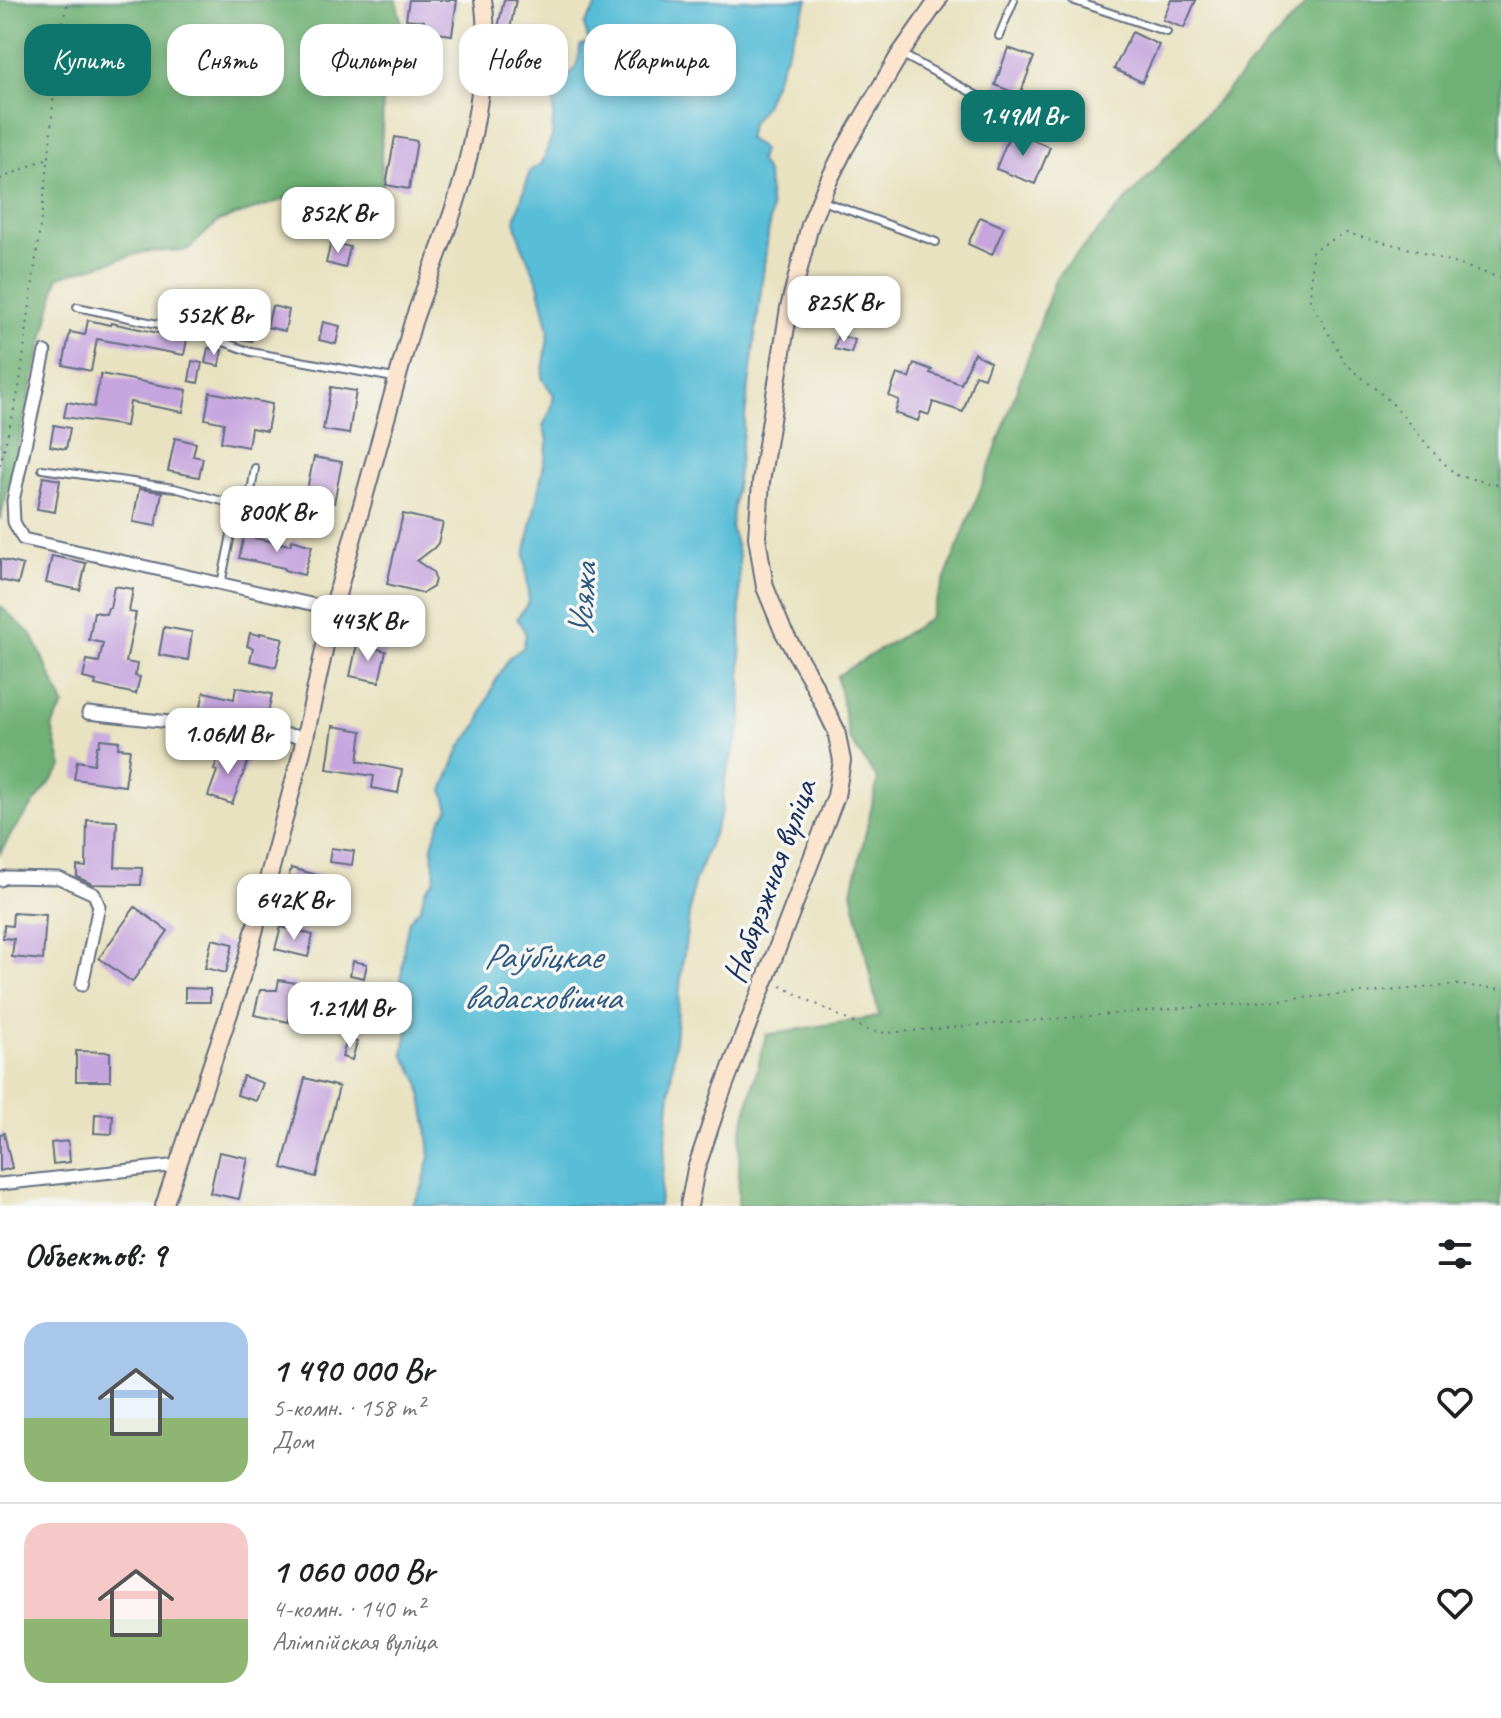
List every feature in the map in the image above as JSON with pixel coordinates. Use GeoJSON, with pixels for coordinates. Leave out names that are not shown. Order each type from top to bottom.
{"type":"FeatureCollection","features":[{"type":"Feature","properties":{"kind":"street"},"geometry":{"type":"LineString","coordinates":[[164,1206],[245,966],[305,737],[333,609],[428,275],[450,221],[465,172],[485,55],[483,0]]}},
{"type":"Feature","properties":{"kind":"street","name":"Набярэжная вуліца"},"geometry":{"type":"LineString","coordinates":[[689,1206],[696,1169],[721,1094],[836,796],[842,761],[836,730],[783,631],[765,587],[757,537],[761,482],[789,308],[810,225],[845,148],[900,54],[938,0]]}},
{"type":"Feature","properties":{"kind":"street"},"geometry":{"type":"LineString","coordinates":[[45,352],[13,501],[14,522],[23,539],[333,609]]}},
{"type":"Feature","properties":{"kind":"street"},"geometry":{"type":"LineString","coordinates":[[88,713],[305,737]]}},
{"type":"Feature","properties":{"kind":"street"},"geometry":{"type":"LineString","coordinates":[[0,880],[6,877],[59,878],[94,894],[99,906],[82,985]]}},
{"type":"Feature","properties":{"kind":"street"},"geometry":{"type":"LineString","coordinates":[[0,1184],[178,1165]]}},
{"type":"Feature","properties":{"kind":"lane"},"geometry":{"type":"LineString","coordinates":[[999,36],[1014,0]]}},
{"type":"Feature","properties":{"kind":"lane"},"geometry":{"type":"LineString","coordinates":[[1072,0],[1167,32]]}},
{"type":"Feature","properties":{"kind":"lane"},"geometry":{"type":"LineString","coordinates":[[900,54],[1042,131]]}},
{"type":"Feature","properties":{"kind":"lane"},"geometry":{"type":"LineString","coordinates":[[820,200],[936,242]]}},
{"type":"Feature","properties":{"kind":"lane"},"geometry":{"type":"LineString","coordinates":[[77,307],[196,332],[251,352],[398,379]]}},
{"type":"Feature","properties":{"kind":"lane"},"geometry":{"type":"LineString","coordinates":[[221,584],[237,505],[251,491],[255,468]]}},
{"type":"Feature","properties":{"kind":"lane"},"geometry":{"type":"LineString","coordinates":[[42,469],[174,488],[237,505]]}},
{"type":"Feature","properties":{"kind":"path"},"geometry":{"type":"LineString","coordinates":[[0,465],[19,389],[49,157],[58,35],[69,0]]}},
{"type":"Feature","properties":{"kind":"path"},"geometry":{"type":"LineString","coordinates":[[0,179],[49,157]]}},
{"type":"Feature","properties":{"kind":"path"},"geometry":{"type":"LineString","coordinates":[[1501,278],[1411,249],[1346,233],[1312,250],[1310,300],[1345,363],[1392,403],[1456,475],[1501,486]]}},
{"type":"Feature","properties":{"kind":"path"},"geometry":{"type":"LineString","coordinates":[[766,978],[867,1030],[886,1033],[1457,985],[1501,989]]}},
{"type":"Feature","properties":{"kind":"green space"},"geometry":{"type":"Polygon","coordinates":[[[0,0],[396,0],[402,24],[300,24],[300,96],[391,96],[383,100],[383,195],[333,212],[285,199],[219,221],[187,250],[144,252],[58,277],[0,520],[0,0]]]}},
{"type":"Feature","properties":{"kind":"green space"},"geometry":{"type":"Polygon","coordinates":[[[1310,0],[1501,0],[1501,1206],[738,1206],[740,1137],[766,1035],[879,1016],[852,891],[878,780],[849,738],[837,676],[929,619],[992,460],[1056,277],[1310,0]]]}},
{"type":"Feature","properties":{"kind":"green space"},"geometry":{"type":"Polygon","coordinates":[[[0,606],[32,635],[64,705],[52,727],[62,767],[0,853],[0,606]]]}},
{"type":"Feature","properties":{"kind":"water","name":"Раўбіцкае вадасховішча"},"geometry":{"type":"Polygon","coordinates":[[[595,0],[808,0],[765,105],[752,122],[747,138],[763,150],[759,160],[767,174],[771,211],[731,527],[739,556],[742,722],[725,779],[722,811],[693,886],[659,1206],[412,1206],[422,1188],[430,1157],[419,1081],[403,1054],[409,1026],[400,994],[404,945],[409,920],[421,907],[425,890],[435,879],[432,845],[441,820],[449,809],[443,790],[461,746],[479,723],[496,680],[510,657],[523,648],[526,634],[517,618],[529,602],[525,555],[548,440],[543,426],[554,395],[542,378],[549,330],[537,280],[521,244],[515,220],[530,171],[542,163],[552,136],[554,96],[568,96],[568,76],[578,60],[580,46],[584,44],[584,96],[736,96],[736,24],[585,24],[596,7],[595,0]]]}},
{"type":"Feature","properties":{"kind":"building"},"geometry":{"type":"Polygon","coordinates":[[[409,0],[457,0],[452,35],[443,34],[443,24],[424,24],[424,21],[406,19],[409,0]]]}},
{"type":"Feature","properties":{"kind":"building"},"geometry":{"type":"Polygon","coordinates":[[[504,0],[516,0],[511,24],[499,24],[504,0]]]}},
{"type":"Feature","properties":{"kind":"building"},"geometry":{"type":"Polygon","coordinates":[[[1171,0],[1196,0],[1184,28],[1163,20],[1171,0]]]}},
{"type":"Feature","properties":{"kind":"building"},"geometry":{"type":"Polygon","coordinates":[[[1132,32],[1159,45],[1142,82],[1114,69],[1132,32]]]}},
{"type":"Feature","properties":{"kind":"building"},"geometry":{"type":"Polygon","coordinates":[[[1008,48],[1034,57],[1020,95],[995,85],[1008,48]]]}},
{"type":"Feature","properties":{"kind":"building"},"geometry":{"type":"Polygon","coordinates":[[[1011,131],[1050,147],[1035,184],[996,169],[1011,131]]]}},
{"type":"Feature","properties":{"kind":"building"},"geometry":{"type":"Polygon","coordinates":[[[395,137],[417,141],[409,189],[386,185],[395,137]]]}},
{"type":"Feature","properties":{"kind":"building"},"geometry":{"type":"Polygon","coordinates":[[[980,217],[1004,227],[992,255],[968,244],[980,217]]]}},
{"type":"Feature","properties":{"kind":"building"},"geometry":{"type":"Polygon","coordinates":[[[331,242],[350,247],[345,268],[326,263],[331,242]]]}},
{"type":"Feature","properties":{"kind":"building"},"geometry":{"type":"Polygon","coordinates":[[[272,306],[289,310],[285,331],[267,327],[272,306]]]}},
{"type":"Feature","properties":{"kind":"building"},"geometry":{"type":"Polygon","coordinates":[[[228,315],[256,320],[252,341],[224,336],[228,315]]]}},
{"type":"Feature","properties":{"kind":"building"},"geometry":{"type":"Polygon","coordinates":[[[88,320],[187,339],[184,355],[97,339],[91,371],[63,365],[70,332],[85,335],[88,320]]]}},
{"type":"Feature","properties":{"kind":"building"},"geometry":{"type":"Polygon","coordinates":[[[323,322],[340,326],[336,344],[319,340],[323,322]]]}},
{"type":"Feature","properties":{"kind":"building"},"geometry":{"type":"Polygon","coordinates":[[[838,335],[855,340],[851,353],[834,349],[838,335]]]}},
{"type":"Feature","properties":{"kind":"building"},"geometry":{"type":"Polygon","coordinates":[[[208,348],[222,350],[219,366],[205,363],[208,348]]]}},
{"type":"Feature","properties":{"kind":"building"},"geometry":{"type":"Polygon","coordinates":[[[974,353],[990,362],[984,378],[975,375],[963,412],[933,402],[929,415],[921,412],[918,421],[895,413],[899,400],[889,396],[897,374],[909,378],[914,363],[932,370],[930,373],[961,384],[974,353]]]}},
{"type":"Feature","properties":{"kind":"building"},"geometry":{"type":"Polygon","coordinates":[[[192,361],[202,363],[198,383],[189,381],[192,361]]]}},
{"type":"Feature","properties":{"kind":"building"},"geometry":{"type":"Polygon","coordinates":[[[101,374],[187,390],[183,412],[130,402],[126,426],[64,417],[67,402],[94,407],[101,374]]]}},
{"type":"Feature","properties":{"kind":"building"},"geometry":{"type":"Polygon","coordinates":[[[331,387],[356,391],[349,434],[323,430],[331,387]]]}},
{"type":"Feature","properties":{"kind":"building"},"geometry":{"type":"Polygon","coordinates":[[[210,392],[272,404],[267,431],[251,428],[248,447],[221,442],[224,423],[205,419],[210,392]]]}},
{"type":"Feature","properties":{"kind":"building"},"geometry":{"type":"Polygon","coordinates":[[[54,425],[70,428],[66,449],[50,446],[54,425]]]}},
{"type":"Feature","properties":{"kind":"building"},"geometry":{"type":"Polygon","coordinates":[[[175,438],[196,443],[193,456],[203,458],[199,477],[168,471],[175,438]]]}},
{"type":"Feature","properties":{"kind":"building"},"geometry":{"type":"Polygon","coordinates":[[[314,457],[342,462],[334,503],[305,498],[314,457]]]}},
{"type":"Feature","properties":{"kind":"building"},"geometry":{"type":"Polygon","coordinates":[[[43,477],[60,480],[55,512],[37,509],[43,477]]]}},
{"type":"Feature","properties":{"kind":"building"},"geometry":{"type":"Polygon","coordinates":[[[139,489],[162,492],[156,526],[133,522],[139,489]]]}},
{"type":"Feature","properties":{"kind":"building"},"geometry":{"type":"Polygon","coordinates":[[[403,514],[443,523],[438,543],[417,561],[433,572],[435,579],[433,587],[423,593],[387,584],[403,514]]]}},
{"type":"Feature","properties":{"kind":"building"},"geometry":{"type":"Polygon","coordinates":[[[244,536],[290,545],[292,540],[312,546],[304,575],[239,558],[244,536]]]}},
{"type":"Feature","properties":{"kind":"building"},"geometry":{"type":"Polygon","coordinates":[[[52,556],[86,563],[80,590],[46,583],[52,556]]]}},
{"type":"Feature","properties":{"kind":"building"},"geometry":{"type":"Polygon","coordinates":[[[0,559],[23,565],[18,584],[0,580],[0,559]]]}},
{"type":"Feature","properties":{"kind":"building"},"geometry":{"type":"Polygon","coordinates":[[[114,586],[133,589],[129,612],[136,613],[126,662],[137,664],[135,676],[140,677],[136,694],[95,685],[96,681],[83,678],[87,660],[99,662],[103,643],[89,640],[94,612],[106,614],[114,586]]]}},
{"type":"Feature","properties":{"kind":"building"},"geometry":{"type":"Polygon","coordinates":[[[164,627],[192,632],[188,660],[159,655],[164,627]]]}},
{"type":"Feature","properties":{"kind":"building"},"geometry":{"type":"Polygon","coordinates":[[[250,633],[283,638],[276,667],[250,661],[253,648],[247,646],[250,633]]]}},
{"type":"Feature","properties":{"kind":"building"},"geometry":{"type":"Polygon","coordinates":[[[357,644],[386,651],[379,682],[350,676],[357,644]]]}},
{"type":"Feature","properties":{"kind":"building"},"geometry":{"type":"Polygon","coordinates":[[[236,687],[272,694],[266,723],[216,713],[215,718],[199,715],[204,692],[234,699],[236,687]]]}},
{"type":"Feature","properties":{"kind":"building"},"geometry":{"type":"Polygon","coordinates":[[[333,726],[362,731],[358,761],[402,770],[398,793],[372,788],[374,776],[327,769],[333,726]]]}},
{"type":"Feature","properties":{"kind":"building"},"geometry":{"type":"Polygon","coordinates":[[[100,739],[119,741],[118,748],[130,749],[125,786],[74,779],[77,761],[94,764],[100,739]]]}},
{"type":"Feature","properties":{"kind":"building"},"geometry":{"type":"Polygon","coordinates":[[[221,748],[249,758],[232,804],[208,796],[221,748]]]}},
{"type":"Feature","properties":{"kind":"building"},"geometry":{"type":"Polygon","coordinates":[[[87,820],[117,821],[115,867],[142,868],[141,885],[92,884],[77,877],[77,866],[86,867],[87,820]]]}},
{"type":"Feature","properties":{"kind":"building"},"geometry":{"type":"Polygon","coordinates":[[[331,848],[354,851],[352,865],[329,862],[331,848]]]}},
{"type":"Feature","properties":{"kind":"building"},"geometry":{"type":"Polygon","coordinates":[[[291,868],[321,876],[316,896],[286,888],[291,868]]]}},
{"type":"Feature","properties":{"kind":"building"},"geometry":{"type":"Polygon","coordinates":[[[135,907],[168,931],[132,982],[99,958],[135,907]]]}},
{"type":"Feature","properties":{"kind":"building"},"geometry":{"type":"Polygon","coordinates":[[[13,913],[46,915],[43,960],[12,957],[14,939],[3,938],[4,925],[12,926],[13,913]]]}},
{"type":"Feature","properties":{"kind":"building"},"geometry":{"type":"Polygon","coordinates":[[[281,927],[313,935],[308,957],[275,949],[281,927]]]}},
{"type":"Feature","properties":{"kind":"building"},"geometry":{"type":"Polygon","coordinates":[[[212,939],[233,944],[226,973],[205,968],[212,939]]]}},
{"type":"Feature","properties":{"kind":"building"},"geometry":{"type":"Polygon","coordinates":[[[353,961],[367,964],[364,978],[350,975],[353,961]]]}},
{"type":"Feature","properties":{"kind":"building"},"geometry":{"type":"Polygon","coordinates":[[[279,980],[296,983],[289,1022],[254,1015],[260,990],[277,990],[279,980]]]}},
{"type":"Feature","properties":{"kind":"building"},"geometry":{"type":"Polygon","coordinates":[[[185,988],[210,989],[210,1002],[185,1002],[185,988]]]}},
{"type":"Feature","properties":{"kind":"building"},"geometry":{"type":"Polygon","coordinates":[[[347,1039],[357,1042],[352,1060],[342,1057],[347,1039]]]}},
{"type":"Feature","properties":{"kind":"building"},"geometry":{"type":"Polygon","coordinates":[[[76,1051],[110,1052],[110,1081],[76,1081],[76,1051]]]}},
{"type":"Feature","properties":{"kind":"building"},"geometry":{"type":"Polygon","coordinates":[[[243,1076],[263,1083],[256,1101],[237,1095],[243,1076]]]}},
{"type":"Feature","properties":{"kind":"building"},"geometry":{"type":"Polygon","coordinates":[[[305,1078],[339,1087],[316,1177],[282,1168],[305,1078]]]}},
{"type":"Feature","properties":{"kind":"building"},"geometry":{"type":"Polygon","coordinates":[[[95,1114],[113,1115],[112,1134],[94,1133],[95,1114]]]}},
{"type":"Feature","properties":{"kind":"building"},"geometry":{"type":"Polygon","coordinates":[[[4,1133],[12,1168],[0,1171],[0,1134],[4,1133]]]}},
{"type":"Feature","properties":{"kind":"building"},"geometry":{"type":"Polygon","coordinates":[[[68,1141],[70,1162],[53,1164],[51,1143],[68,1141]]]}},
{"type":"Feature","properties":{"kind":"building"},"geometry":{"type":"Polygon","coordinates":[[[219,1152],[248,1158],[239,1199],[210,1193],[219,1152]]]}},
{"type":"Feature","properties":{"kind":"water label","name":"Усяжа"},"geometry":{"type":"Point","coordinates":[582,601]}}]}
